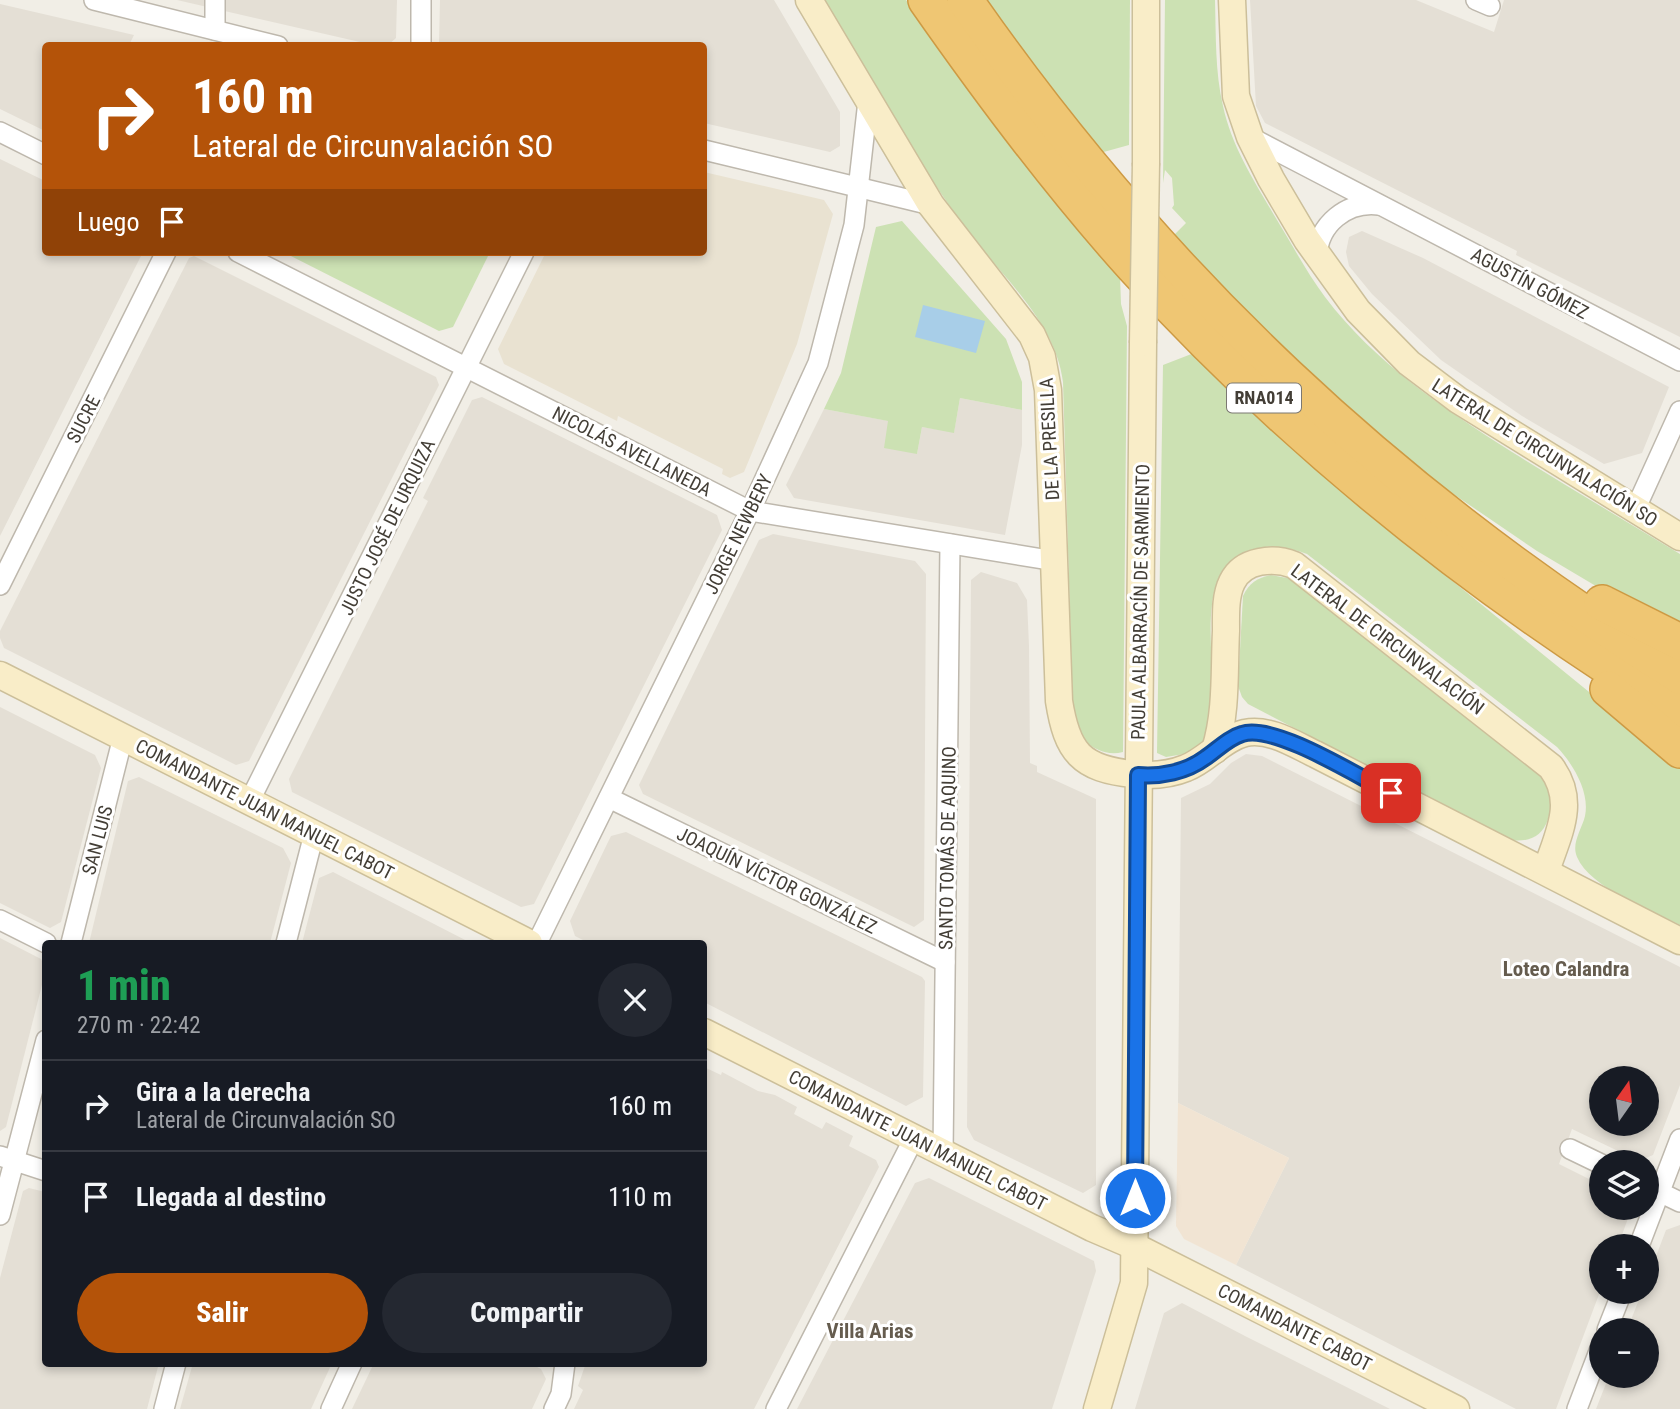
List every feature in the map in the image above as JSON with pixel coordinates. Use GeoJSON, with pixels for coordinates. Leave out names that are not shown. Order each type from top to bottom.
{"type":"FeatureCollection","features":[{"type":"Feature","properties":{"kind":"highway","name":"RNA014"},"geometry":{"type":"LineString","coordinates":[[926,0],[1052,171],[1133,265],[1270,405],[1359,484],[1514,605],[1680,713]]}},
{"type":"Feature","properties":{"kind":"highway","name":"RNA014"},"geometry":{"type":"LineString","coordinates":[[965,0],[1041,105],[1167,256],[1316,404],[1439,508],[1563,600],[1680,676]]}},
{"type":"Feature","properties":{"kind":"highway"},"geometry":{"type":"LineString","coordinates":[[1439,508],[1586,594],[1680,642]]}},
{"type":"Feature","properties":{"kind":"highway"},"geometry":{"type":"LineString","coordinates":[[1514,605],[1680,750]]}},
{"type":"Feature","properties":{"kind":"street"},"geometry":{"type":"LineString","coordinates":[[94,0],[261,42]]}},
{"type":"Feature","properties":{"kind":"street"},"geometry":{"type":"LineString","coordinates":[[215,0],[215,30]]}},
{"type":"Feature","properties":{"kind":"street"},"geometry":{"type":"LineString","coordinates":[[421,0],[421,42]]}},
{"type":"Feature","properties":{"kind":"street","name":"DE LA PRESILLA"},"geometry":{"type":"LineString","coordinates":[[809,0],[931,205],[1038,344],[1048,390],[1059,701],[1066,732],[1079,755],[1093,767],[1138,775]]}},
{"type":"Feature","properties":{"kind":"street","name":"PAULA ALBARRACÍN DE SARMIENTO"},"geometry":{"type":"LineString","coordinates":[[1097,1409],[1134,1283],[1146,0]]}},
{"type":"Feature","properties":{"kind":"street","name":"LATERAL DE CIRCUNVALACIÓN SO"},"geometry":{"type":"LineString","coordinates":[[1232,0],[1236,96],[1250,137],[1271,179],[1317,257],[1370,324],[1393,348],[1433,381],[1484,417],[1680,537]]}},
{"type":"Feature","properties":{"kind":"street","name":"JORGE NEWBERY"},"geometry":{"type":"LineString","coordinates":[[538,940],[750,511],[818,363],[854,225],[869,101]]}},
{"type":"Feature","properties":{"kind":"street"},"geometry":{"type":"LineString","coordinates":[[0,132],[42,153]]}},
{"type":"Feature","properties":{"kind":"street","name":"AGUSTÍN GÓMEZ"},"geometry":{"type":"LineString","coordinates":[[1250,137],[1680,361]]}},
{"type":"Feature","properties":{"kind":"street"},"geometry":{"type":"LineString","coordinates":[[707,151],[931,205]]}},
{"type":"Feature","properties":{"kind":"street"},"geometry":{"type":"LineString","coordinates":[[1317,257],[1320,240],[1332,220],[1352,207],[1364,204],[1380,205]]}},
{"type":"Feature","properties":{"kind":"street","name":"SUCRE"},"geometry":{"type":"LineString","coordinates":[[0,585],[164,256]]}},
{"type":"Feature","properties":{"kind":"street","name":"NICOLÁS AVELLANEDA"},"geometry":{"type":"LineString","coordinates":[[246,256],[750,511],[1055,561]]}},
{"type":"Feature","properties":{"kind":"street","name":"JUSTO JOSÉ DE URQUIZA"},"geometry":{"type":"LineString","coordinates":[[249,802],[522,256]]}},
{"type":"Feature","properties":{"kind":"street"},"geometry":{"type":"LineString","coordinates":[[1635,510],[1680,411]]}},
{"type":"Feature","properties":{"kind":"street","name":"SANTO TOMÁS DE AQUINO"},"geometry":{"type":"LineString","coordinates":[[943,1153],[950,544]]}},
{"type":"Feature","properties":{"kind":"street","name":"LATERAL DE CIRCUNVALACIÓN"},"geometry":{"type":"LineString","coordinates":[[1215,750],[1222,723],[1227,607],[1231,584],[1242,570],[1261,561],[1287,562],[1551,767],[1564,791],[1565,810],[1546,871]]}},
{"type":"Feature","properties":{"kind":"street","name":"COMANDANTE JUAN MANUEL CABOT"},"geometry":{"type":"LineString","coordinates":[[0,675],[523,940]]}},
{"type":"Feature","properties":{"kind":"street"},"geometry":{"type":"LineString","coordinates":[[1138,775],[1163,775],[1184,769],[1203,760],[1243,733],[1260,732],[1281,737],[1680,940]]}},
{"type":"Feature","properties":{"kind":"street","name":"SAN LUIS"},"geometry":{"type":"LineString","coordinates":[[72,940],[123,737]]}},
{"type":"Feature","properties":{"kind":"street","name":"JOAQUÍN VÍCTOR GONZÁLEZ"},"geometry":{"type":"LineString","coordinates":[[609,798],[945,962]]}},
{"type":"Feature","properties":{"kind":"street"},"geometry":{"type":"LineString","coordinates":[[287,940],[314,834]]}},
{"type":"Feature","properties":{"kind":"street"},"geometry":{"type":"LineString","coordinates":[[0,920],[42,941]]}},
{"type":"Feature","properties":{"kind":"street","name":"COMANDANTE JUAN MANUEL CABOT"},"geometry":{"type":"LineString","coordinates":[[707,1034],[1092,1228],[1134,1246]]}},
{"type":"Feature","properties":{"kind":"street"},"geometry":{"type":"LineString","coordinates":[[0,1215],[7,1159],[42,1052]]}},
{"type":"Feature","properties":{"kind":"street"},"geometry":{"type":"LineString","coordinates":[[776,1409],[914,1138]]}},
{"type":"Feature","properties":{"kind":"street"},"geometry":{"type":"LineString","coordinates":[[1659,1178],[1680,1139]]}},
{"type":"Feature","properties":{"kind":"street"},"geometry":{"type":"LineString","coordinates":[[1570,1149],[1589,1158]]}},
{"type":"Feature","properties":{"kind":"street"},"geometry":{"type":"LineString","coordinates":[[7,1159],[42,1170]]}},
{"type":"Feature","properties":{"kind":"street"},"geometry":{"type":"LineString","coordinates":[[1659,1192],[1680,1202]]}},
{"type":"Feature","properties":{"kind":"street","name":"COMANDANTE CABOT"},"geometry":{"type":"LineString","coordinates":[[1134,1246],[1456,1409]]}},
{"type":"Feature","properties":{"kind":"street"},"geometry":{"type":"LineString","coordinates":[[164,1409],[175,1367]]}},
{"type":"Feature","properties":{"kind":"street"},"geometry":{"type":"LineString","coordinates":[[331,1409],[350,1367]]}},
{"type":"Feature","properties":{"kind":"street"},"geometry":{"type":"LineString","coordinates":[[554,1409],[561,1394],[564,1367]]}},
{"type":"Feature","properties":{"kind":"street"},"geometry":{"type":"LineString","coordinates":[[1577,1409],[1589,1378]]}},
{"type":"Feature","properties":{"kind":"shaded area"},"geometry":{"type":"Polygon","coordinates":[[[177,0],[397,0],[396,38],[391,42],[360,42],[177,0]]]}},
{"type":"Feature","properties":{"kind":"shaded area"},"geometry":{"type":"Polygon","coordinates":[[[440,0],[774,0],[840,112],[840,146],[830,152],[707,124],[707,42],[439,42],[440,0]]]}},
{"type":"Feature","properties":{"kind":"shaded area"},"geometry":{"type":"Polygon","coordinates":[[[1250,0],[1416,0],[1494,32],[1504,0],[1680,0],[1680,337],[1516,255],[1517,251],[1265,123],[1256,106],[1250,0]]]}},
{"type":"Feature","properties":{"kind":"shaded area"},"geometry":{"type":"Polygon","coordinates":[[[0,4],[134,35],[130,42],[42,42],[42,130],[0,109],[0,4]]]}},
{"type":"Feature","properties":{"kind":"shaded area"},"geometry":{"type":"Polygon","coordinates":[[[0,159],[42,180],[42,256],[141,256],[0,536],[0,159]]]}},
{"type":"Feature","properties":{"kind":"shaded area"},"geometry":{"type":"Polygon","coordinates":[[[707,173],[824,200],[833,214],[797,344],[744,472],[730,478],[722,474],[723,469],[618,416],[617,421],[504,364],[498,349],[544,256],[707,256],[707,173]]]}},
{"type":"Feature","properties":{"kind":"shaded area"},"geometry":{"type":"Polygon","coordinates":[[[1362,231],[1423,258],[1669,387],[1642,453],[1604,464],[1522,416],[1441,360],[1372,294],[1349,266],[1346,252],[1349,237],[1362,231]]]}},
{"type":"Feature","properties":{"kind":"shaded area"},"geometry":{"type":"Polygon","coordinates":[[[194,256],[436,377],[439,385],[249,761],[236,765],[4,648],[0,638],[0,631],[189,258],[194,256]]]}},
{"type":"Feature","properties":{"kind":"shaded area"},"geometry":{"type":"Polygon","coordinates":[[[482,397],[717,515],[722,530],[534,904],[521,907],[292,792],[289,779],[428,501],[423,498],[472,400],[482,397]]]}},
{"type":"Feature","properties":{"kind":"shaded area"},"geometry":{"type":"Polygon","coordinates":[[[960,398],[1022,410],[1022,445],[1005,535],[794,498],[786,485],[824,409],[889,421],[917,454],[922,427],[954,432],[960,398]]]}},
{"type":"Feature","properties":{"kind":"shaded area"},"geometry":{"type":"Polygon","coordinates":[[[773,534],[915,561],[926,574],[924,920],[914,927],[643,794],[639,785],[759,540],[773,534]]]}},
{"type":"Feature","properties":{"kind":"shaded area"},"geometry":{"type":"Polygon","coordinates":[[[981,572],[1017,583],[1027,600],[1030,763],[1037,766],[1037,772],[1096,799],[1096,1185],[1083,1193],[974,1140],[967,1127],[971,580],[981,572]]]}},
{"type":"Feature","properties":{"kind":"shaded area"},"geometry":{"type":"Polygon","coordinates":[[[0,707],[95,755],[101,768],[61,922],[50,928],[0,903],[0,707]]]}},
{"type":"Feature","properties":{"kind":"shaded area"},"geometry":{"type":"Polygon","coordinates":[[[1246,754],[1262,756],[1680,967],[1680,1085],[1655,1150],[1616,1150],[1572,1129],[1559,1164],[1589,1179],[1589,1220],[1627,1220],[1622,1234],[1589,1234],[1589,1304],[1595,1304],[1556,1409],[1516,1409],[1236,1265],[1289,1158],[1178,1103],[1181,798],[1210,784],[1231,763],[1246,754]]]}},
{"type":"Feature","properties":{"kind":"shaded area"},"geometry":{"type":"Polygon","coordinates":[[[139,777],[283,848],[291,863],[271,940],[90,940],[128,781],[139,777]]]}},
{"type":"Feature","properties":{"kind":"shaded area"},"geometry":{"type":"Polygon","coordinates":[[[626,832],[922,977],[925,981],[923,1097],[906,1106],[707,1004],[707,940],[583,940],[575,936],[570,921],[611,836],[626,832]]]}},
{"type":"Feature","properties":{"kind":"shaded area"},"geometry":{"type":"Polygon","coordinates":[[[333,872],[465,940],[303,940],[319,878],[333,872]]]}},
{"type":"Feature","properties":{"kind":"shaded area"},"geometry":{"type":"Polygon","coordinates":[[[0,938],[41,959],[42,985],[6,1127],[0,1131],[0,938]]]}},
{"type":"Feature","properties":{"kind":"shaded area"},"geometry":{"type":"Polygon","coordinates":[[[707,1068],[721,1075],[722,1072],[758,1091],[775,1095],[797,1107],[794,1114],[822,1129],[826,1122],[853,1136],[849,1146],[876,1160],[879,1167],[754,1409],[574,1409],[583,1390],[578,1386],[585,1367],[707,1367],[707,1068]]]}},
{"type":"Feature","properties":{"kind":"shaded area"},"geometry":{"type":"Polygon","coordinates":[[[1178,1103],[1289,1158],[1236,1265],[1184,1239],[1176,1226],[1178,1103]]]}},
{"type":"Feature","properties":{"kind":"shaded area"},"geometry":{"type":"Polygon","coordinates":[[[929,1178],[1094,1261],[1096,1271],[1052,1409],[797,1409],[915,1183],[929,1178]]]}},
{"type":"Feature","properties":{"kind":"shaded area"},"geometry":{"type":"Polygon","coordinates":[[[29,1188],[42,1191],[42,1367],[158,1367],[147,1409],[0,1409],[0,1278],[23,1191],[29,1188]]]}},
{"type":"Feature","properties":{"kind":"shaded area"},"geometry":{"type":"Polygon","coordinates":[[[1680,1225],[1680,1409],[1596,1409],[1604,1388],[1659,1388],[1659,1318],[1632,1318],[1637,1304],[1659,1304],[1659,1248],[1666,1230],[1680,1225]]]}},
{"type":"Feature","properties":{"kind":"shaded area"},"geometry":{"type":"Polygon","coordinates":[[[1182,1303],[1390,1409],[1135,1409],[1164,1313],[1182,1303]]]}},
{"type":"Feature","properties":{"kind":"shaded area"},"geometry":{"type":"Polygon","coordinates":[[[192,1367],[330,1367],[311,1409],[180,1409],[192,1367]]]}},
{"type":"Feature","properties":{"kind":"shaded area"},"geometry":{"type":"Polygon","coordinates":[[[372,1367],[537,1367],[546,1379],[532,1409],[352,1409],[372,1367]]]}},
{"type":"Feature","properties":{"kind":"green space"},"geometry":{"type":"Polygon","coordinates":[[[825,0],[906,0],[1120,276],[1121,304],[1127,326],[1123,752],[1102,751],[1084,741],[1073,714],[1063,382],[1058,358],[1035,314],[970,234],[938,188],[825,0]]]}},
{"type":"Feature","properties":{"kind":"green space"},"geometry":{"type":"Polygon","coordinates":[[[984,0],[1130,0],[1129,145],[1100,153],[984,0]]]}},
{"type":"Feature","properties":{"kind":"green space"},"geometry":{"type":"Polygon","coordinates":[[[1165,0],[1215,0],[1219,80],[1232,136],[1261,193],[1325,297],[1366,343],[1411,383],[1512,452],[1680,554],[1680,631],[1616,598],[1537,551],[1424,474],[1347,412],[1172,237],[1186,223],[1172,208],[1172,178],[1165,170],[1163,183],[1165,0]]]}},
{"type":"Feature","properties":{"kind":"green space"},"geometry":{"type":"Polygon","coordinates":[[[902,221],[1006,339],[1022,382],[1022,410],[960,398],[954,433],[922,427],[917,454],[884,448],[888,421],[824,409],[841,373],[876,227],[902,221]]]}},
{"type":"Feature","properties":{"kind":"green space"},"geometry":{"type":"Polygon","coordinates":[[[291,256],[488,256],[453,327],[439,331],[291,256]]]}},
{"type":"Feature","properties":{"kind":"green space"},"geometry":{"type":"Polygon","coordinates":[[[1194,353],[1342,491],[1680,766],[1680,925],[1622,897],[1594,879],[1584,868],[1575,852],[1585,816],[1583,788],[1569,762],[1557,747],[1307,554],[1299,551],[1282,547],[1256,549],[1240,556],[1222,572],[1213,598],[1211,617],[1212,701],[1205,738],[1186,757],[1184,754],[1166,757],[1157,753],[1163,365],[1194,353]]]}},
{"type":"Feature","properties":{"kind":"green space"},"geometry":{"type":"Polygon","coordinates":[[[1271,575],[1292,579],[1541,774],[1552,785],[1549,817],[1540,833],[1533,838],[1510,840],[1248,704],[1238,686],[1243,596],[1254,582],[1271,575]]]}},
{"type":"Feature","properties":{"kind":"water"},"geometry":{"type":"Polygon","coordinates":[[[923,305],[985,321],[976,353],[915,337],[923,305]]]}},
{"type":"Feature","properties":{"kind":"district","name":"Loteo Calandra"},"geometry":{"type":"Point","coordinates":[1566,969]}},
{"type":"Feature","properties":{"kind":"district","name":"Villa Arias"},"geometry":{"type":"Point","coordinates":[870,1331]}},
{"type":"Feature","properties":{"kind":"route"},"geometry":{"type":"LineString","coordinates":[[1135,1198],[1138,775],[1163,775],[1184,769],[1203,760],[1243,733],[1260,732],[1281,737],[1391,793]]}}]}
